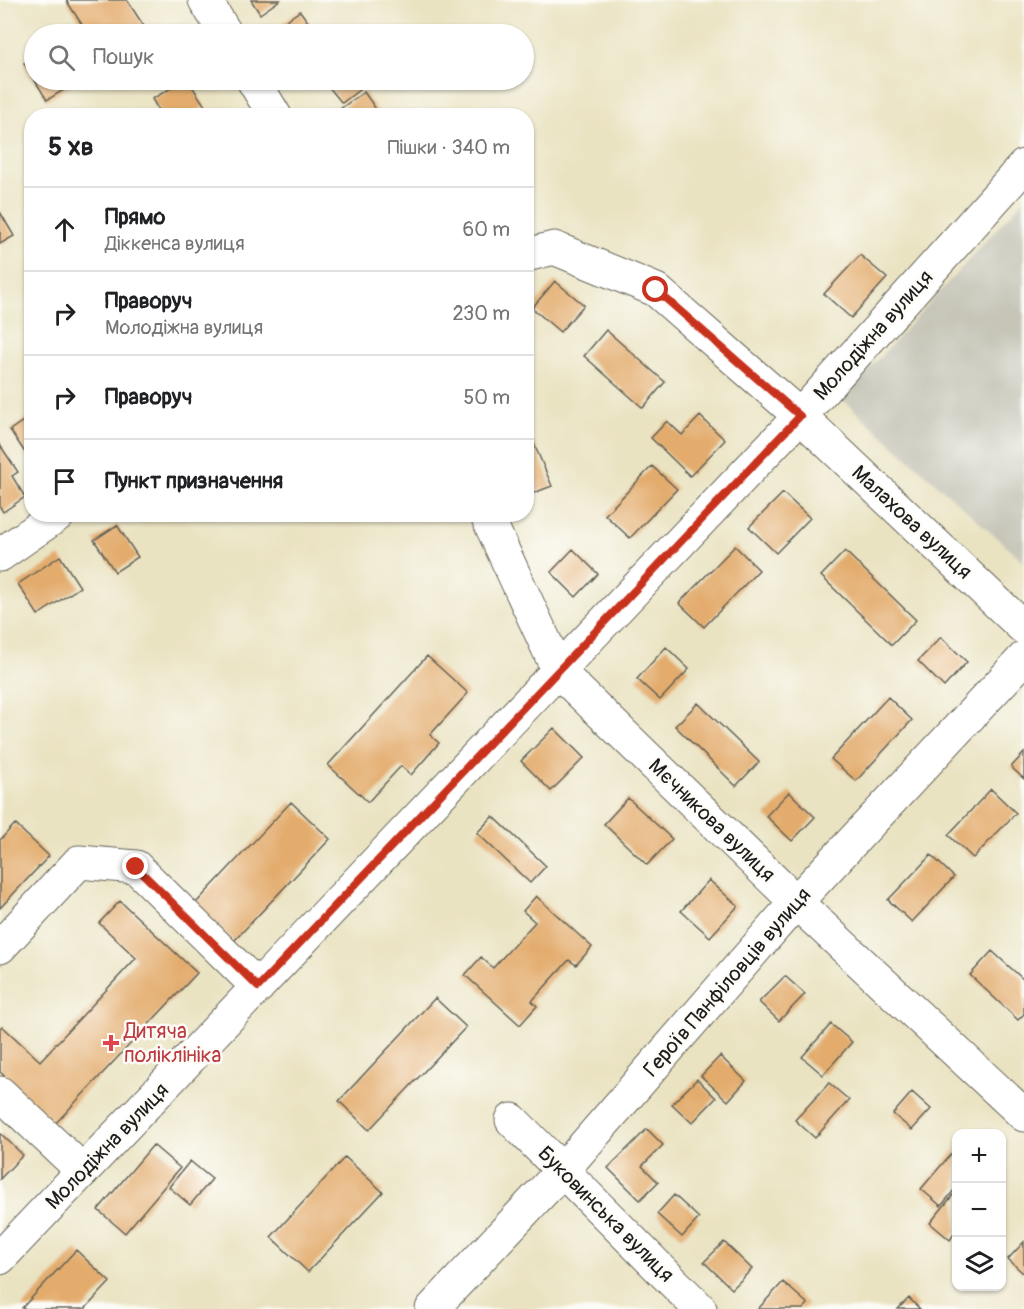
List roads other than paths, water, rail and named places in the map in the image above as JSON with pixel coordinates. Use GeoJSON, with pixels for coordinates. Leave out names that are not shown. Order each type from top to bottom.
{"type":"FeatureCollection","features":[{"type":"Feature","properties":{"kind":"street"},"geometry":{"type":"LineString","coordinates":[[205,0],[220,24]]}},
{"type":"Feature","properties":{"kind":"street"},"geometry":{"type":"LineString","coordinates":[[259,90],[270,108]]}},
{"type":"Feature","properties":{"kind":"street","name":"Молодіжна вулиця"},"geometry":{"type":"LineString","coordinates":[[0,1258],[800,416],[1024,166]]}},
{"type":"Feature","properties":{"kind":"street","name":"Малахова вулиця"},"geometry":{"type":"LineString","coordinates":[[534,253],[554,248],[656,290],[800,416],[1024,628]]}},
{"type":"Feature","properties":{"kind":"street"},"geometry":{"type":"LineString","coordinates":[[0,555],[47,522]]}},
{"type":"Feature","properties":{"kind":"street"},"geometry":{"type":"LineString","coordinates":[[490,522],[559,672]]}},
{"type":"Feature","properties":{"kind":"street","name":"Героїв Панфіловців вулиця"},"geometry":{"type":"LineString","coordinates":[[432,1309],[562,1171],[796,902],[1024,658]]}},
{"type":"Feature","properties":{"kind":"street","name":"Мєчникова вулиця"},"geometry":{"type":"LineString","coordinates":[[559,672],[796,902],[1024,1115]]}},
{"type":"Feature","properties":{"kind":"street"},"geometry":{"type":"LineString","coordinates":[[0,946],[79,862],[136,867],[258,987]]}},
{"type":"Feature","properties":{"kind":"street"},"geometry":{"type":"LineString","coordinates":[[0,1093],[83,1171]]}},
{"type":"Feature","properties":{"kind":"street","name":"Буковинська вулиця"},"geometry":{"type":"LineString","coordinates":[[512,1120],[700,1309]]}},
{"type":"Feature","properties":{"kind":"place","name":"Дитяча поліклініка"},"geometry":{"type":"Point","coordinates":[111,1043]}}]}
